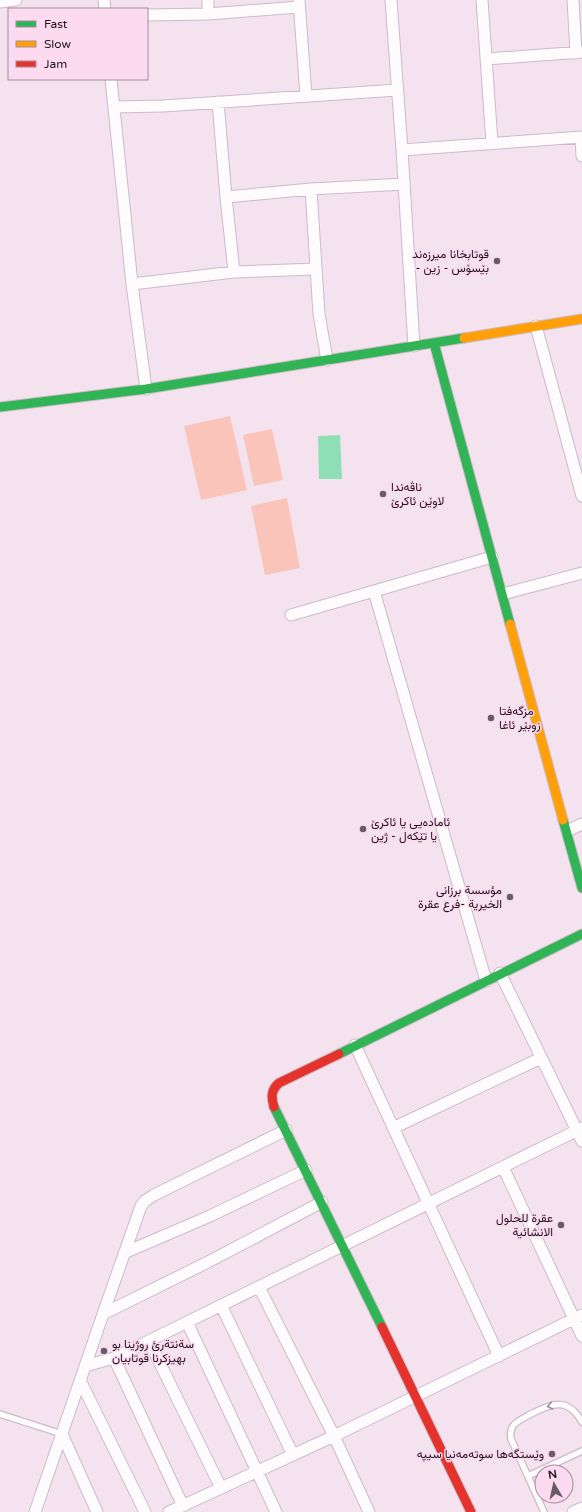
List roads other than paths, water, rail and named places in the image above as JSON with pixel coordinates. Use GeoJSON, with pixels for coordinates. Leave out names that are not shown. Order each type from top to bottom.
{"type":"FeatureCollection","features":[{"type":"Feature","properties":{"kind":"street"},"geometry":{"type":"LineString","coordinates":[[0,2],[16,0]]}},
{"type":"Feature","properties":{"kind":"street"},"geometry":{"type":"LineString","coordinates":[[208,0],[208,14]]}},
{"type":"Feature","properties":{"kind":"street"},"geometry":{"type":"LineString","coordinates":[[391,0],[414,346]]}},
{"type":"Feature","properties":{"kind":"street"},"geometry":{"type":"LineString","coordinates":[[482,0],[492,143]]}},
{"type":"Feature","properties":{"kind":"street"},"geometry":{"type":"LineString","coordinates":[[486,59],[579,53],[573,0]]}},
{"type":"Feature","properties":{"kind":"street"},"geometry":{"type":"LineString","coordinates":[[148,15],[208,14],[299,3],[306,96]]}},
{"type":"Feature","properties":{"kind":"street"},"geometry":{"type":"LineString","coordinates":[[111,80],[132,284],[146,389]]}},
{"type":"Feature","properties":{"kind":"street"},"geometry":{"type":"LineString","coordinates":[[114,107],[163,106],[397,90]]}},
{"type":"Feature","properties":{"kind":"street"},"geometry":{"type":"LineString","coordinates":[[218,102],[234,272]]}},
{"type":"Feature","properties":{"kind":"street"},"geometry":{"type":"LineString","coordinates":[[402,150],[581,137],[582,156]]}},
{"type":"Feature","properties":{"kind":"street"},"geometry":{"type":"LineString","coordinates":[[226,197],[311,189],[404,184]]}},
{"type":"Feature","properties":{"kind":"street"},"geometry":{"type":"LineString","coordinates":[[311,189],[319,314],[327,360]]}},
{"type":"Feature","properties":{"kind":"street"},"geometry":{"type":"LineString","coordinates":[[132,284],[234,272],[316,269]]}},
{"type":"Feature","properties":{"kind":"street"},"geometry":{"type":"LineString","coordinates":[[0,407],[146,389],[582,319]]}},
{"type":"Feature","properties":{"kind":"street"},"geometry":{"type":"LineString","coordinates":[[536,326],[582,496]]}},
{"type":"Feature","properties":{"kind":"street"},"geometry":{"type":"LineString","coordinates":[[434,343],[582,888]]}},
{"type":"Feature","properties":{"kind":"street"},"geometry":{"type":"LineString","coordinates":[[291,615],[492,557]]}},
{"type":"Feature","properties":{"kind":"street"},"geometry":{"type":"LineString","coordinates":[[502,594],[582,572]]}},
{"type":"Feature","properties":{"kind":"street"},"geometry":{"type":"LineString","coordinates":[[374,591],[486,981]]}},
{"type":"Feature","properties":{"kind":"street"},"geometry":{"type":"LineString","coordinates":[[567,831],[582,824]]}},
{"type":"Feature","properties":{"kind":"street"},"geometry":{"type":"LineString","coordinates":[[471,1512],[286,1130],[271,1096],[273,1088],[279,1083],[354,1045],[581,936]]}},
{"type":"Feature","properties":{"kind":"street"},"geometry":{"type":"LineString","coordinates":[[85,1366],[114,1358],[503,1167],[580,1133],[500,974]]}},
{"type":"Feature","properties":{"kind":"street"},"geometry":{"type":"LineString","coordinates":[[354,1045],[499,1356]]}},
{"type":"Feature","properties":{"kind":"street"},"geometry":{"type":"LineString","coordinates":[[393,1128],[541,1058]]}},
{"type":"Feature","properties":{"kind":"street"},"geometry":{"type":"LineString","coordinates":[[35,1512],[124,1253],[139,1211],[145,1201],[286,1130]]}},
{"type":"Feature","properties":{"kind":"street"},"geometry":{"type":"LineString","coordinates":[[503,1167],[578,1317],[582,1336]]}},
{"type":"Feature","properties":{"kind":"street"},"geometry":{"type":"LineString","coordinates":[[124,1253],[210,1216],[306,1170]]}},
{"type":"Feature","properties":{"kind":"street"},"geometry":{"type":"LineString","coordinates":[[103,1314],[322,1202]]}},
{"type":"Feature","properties":{"kind":"street"},"geometry":{"type":"LineString","coordinates":[[259,1287],[334,1436],[369,1512]]}},
{"type":"Feature","properties":{"kind":"street"},"geometry":{"type":"LineString","coordinates":[[221,1305],[294,1455]]}},
{"type":"Feature","properties":{"kind":"street"},"geometry":{"type":"LineString","coordinates":[[169,1512],[334,1436],[578,1317]]}},
{"type":"Feature","properties":{"kind":"street"},"geometry":{"type":"LineString","coordinates":[[187,1322],[276,1512]]}},
{"type":"Feature","properties":{"kind":"street"},"geometry":{"type":"LineString","coordinates":[[149,1341],[221,1488]]}},
{"type":"Feature","properties":{"kind":"street"},"geometry":{"type":"LineString","coordinates":[[114,1358],[183,1506]]}},
{"type":"Feature","properties":{"kind":"street"},"geometry":{"type":"LineString","coordinates":[[80,1380],[145,1512]]}},
{"type":"Feature","properties":{"kind":"street"},"geometry":{"type":"LineString","coordinates":[[62,1434],[97,1512]]}},
{"type":"Feature","properties":{"kind":"street"},"geometry":{"type":"LineString","coordinates":[[573,1512],[582,1508]]}},
{"type":"Feature","properties":{"kind":"lane"},"geometry":{"type":"LineString","coordinates":[[544,1512],[511,1439],[511,1431],[514,1424],[547,1405],[563,1405],[577,1414],[582,1422]]}},
{"type":"Feature","properties":{"kind":"lane"},"geometry":{"type":"LineString","coordinates":[[0,1414],[62,1434]]}},
{"type":"Feature","properties":{"kind":"lane"},"geometry":{"type":"LineString","coordinates":[[528,1476],[582,1451]]}},
{"type":"Feature","properties":{"kind":"place","name":"قوتابخانا میرزەند - بێسۆس - زین"},"geometry":{"type":"Point","coordinates":[497,261]}},
{"type":"Feature","properties":{"kind":"place","name":"ناڤەندا لاوێن ئاکرێ"},"geometry":{"type":"Point","coordinates":[383,494]}},
{"type":"Feature","properties":{"kind":"place","name":"مزگەفتا زوبێر ئاغا"},"geometry":{"type":"Point","coordinates":[491,718]}},
{"type":"Feature","properties":{"kind":"place","name":"ئامادەیی یا ئاکرێ یا تێکەل - ژین"},"geometry":{"type":"Point","coordinates":[363,829]}},
{"type":"Feature","properties":{"kind":"place","name":"مؤسسة برزانى الخيرية -فرع عقرة"},"geometry":{"type":"Point","coordinates":[510,897]}},
{"type":"Feature","properties":{"kind":"place","name":"عقرة للحلول الانشائیة"},"geometry":{"type":"Point","coordinates":[561,1225]}},
{"type":"Feature","properties":{"kind":"place","name":"سةنتةرئ روژينا بو بهيزكرنا قوتابيان"},"geometry":{"type":"Point","coordinates":[104,1351]}},
{"type":"Feature","properties":{"kind":"place","name":"وێستگەها سوتەمەنیا سیپە"},"geometry":{"type":"Point","coordinates":[552,1454]}}]}
